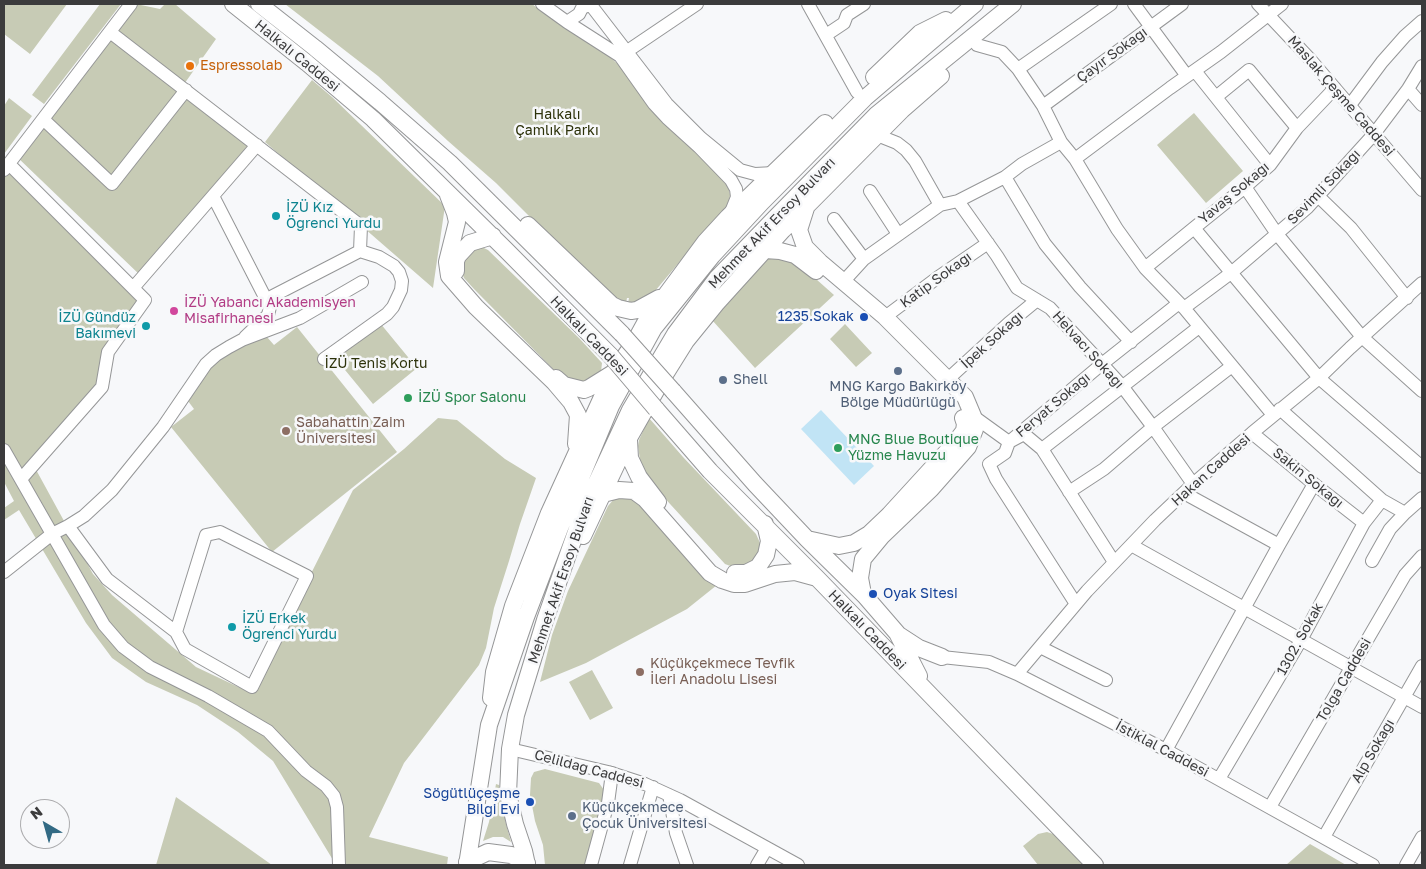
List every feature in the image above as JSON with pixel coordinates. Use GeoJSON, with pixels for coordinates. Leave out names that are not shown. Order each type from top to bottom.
{"type":"FeatureCollection","features":[{"type":"Feature","properties":{"kind":"main road","name":"Halkalı Caddesi"},"geometry":{"type":"LineString","coordinates":[[233,4],[308,62],[373,119],[493,236],[611,356],[710,471],[922,683],[1095,865]]}},
{"type":"Feature","properties":{"kind":"main road","name":"Halkalı Caddesi"},"geometry":{"type":"LineString","coordinates":[[259,4],[380,102],[450,163],[622,334],[806,538],[863,594],[897,633],[922,683]]}},
{"type":"Feature","properties":{"kind":"main road"},"geometry":{"type":"LineString","coordinates":[[489,725],[494,672],[513,606],[549,513],[613,373],[634,343],[645,323],[705,242],[728,217],[920,33],[970,5]]}},
{"type":"Feature","properties":{"kind":"main road","name":"Mehmet Akif Ersoy Bulvarı"},"geometry":{"type":"LineString","coordinates":[[467,864],[489,725],[526,616],[560,528],[611,406],[654,328],[712,256],[762,202],[865,98],[970,5]]}},
{"type":"Feature","properties":{"kind":"main road"},"geometry":{"type":"LineString","coordinates":[[563,567],[587,530],[629,438],[686,341],[716,304],[807,206],[902,110],[986,37],[1012,5]]}},
{"type":"Feature","properties":{"kind":"main road","name":"Mehmet Akif Ersoy Bulvarı"},"geometry":{"type":"LineString","coordinates":[[527,864],[508,794],[510,749],[516,715],[545,620],[584,509],[630,410],[675,334],[717,278],[876,116],[1012,5]]}},
{"type":"Feature","properties":{"kind":"main road"},"geometry":{"type":"LineString","coordinates":[[450,163],[492,191],[612,306],[631,311],[637,310],[664,296]]}},
{"type":"Feature","properties":{"kind":"main road"},"geometry":{"type":"LineString","coordinates":[[446,191],[457,222],[447,262],[450,276],[476,307],[554,382],[572,402],[578,415],[575,457]]}},
{"type":"Feature","properties":{"kind":"main road"},"geometry":{"type":"LineString","coordinates":[[807,206],[799,230],[804,246],[842,282],[886,317],[964,397],[973,416],[975,429],[968,447],[931,490],[882,536],[863,559],[860,578],[863,594]]}},
{"type":"Feature","properties":{"kind":"main road"},"geometry":{"type":"LineString","coordinates":[[493,236],[470,243],[456,261],[458,277],[472,294],[564,385],[584,390],[613,373]]}},
{"type":"Feature","properties":{"kind":"main road"},"geometry":{"type":"LineString","coordinates":[[765,250],[795,255],[807,263],[883,329],[950,393],[960,407],[965,424],[964,432],[954,444],[869,534],[854,543],[839,546],[806,538]]}},
{"type":"Feature","properties":{"kind":"main road"},"geometry":{"type":"LineString","coordinates":[[629,438],[630,458],[639,477],[650,493],[718,566],[731,573],[746,573],[758,567],[766,555],[769,541],[765,524]]}},
{"type":"Feature","properties":{"kind":"main road"},"geometry":{"type":"LineString","coordinates":[[604,494],[619,490],[634,491],[645,499],[710,573],[722,580],[734,584],[745,584],[775,574],[795,572],[818,579]]}},
{"type":"Feature","properties":{"kind":"main road"},"geometry":{"type":"LineString","coordinates":[[897,633],[934,657]]}},
{"type":"Feature","properties":{"kind":"main road"},"geometry":{"type":"LineString","coordinates":[[875,637],[909,656],[934,657]]}},
{"type":"Feature","properties":{"kind":"main road"},"geometry":{"type":"LineString","coordinates":[[922,683],[919,663],[934,657]]}},
{"type":"Feature","properties":{"kind":"main road"},"geometry":{"type":"LineString","coordinates":[[467,864],[488,852],[511,855],[527,864]]}},
{"type":"Feature","properties":{"kind":"street"},"geometry":{"type":"LineString","coordinates":[[21,479],[102,387],[108,352],[145,300],[6,167],[131,4]]}},
{"type":"Feature","properties":{"kind":"street"},"geometry":{"type":"LineString","coordinates":[[542,4],[567,22],[623,53],[667,104],[709,145],[740,170],[755,174],[774,173]]}},
{"type":"Feature","properties":{"kind":"street"},"geometry":{"type":"LineString","coordinates":[[567,22],[579,14],[582,8],[591,4],[658,109],[731,180],[736,189],[737,197],[728,217]]}},
{"type":"Feature","properties":{"kind":"street"},"geometry":{"type":"LineString","coordinates":[[623,53],[697,4]]}},
{"type":"Feature","properties":{"kind":"street"},"geometry":{"type":"LineString","coordinates":[[808,4],[857,92]]}},
{"type":"Feature","properties":{"kind":"street"},"geometry":{"type":"LineString","coordinates":[[826,35],[844,23],[844,9],[864,4]]}},
{"type":"Feature","properties":{"kind":"street"},"geometry":{"type":"LineString","coordinates":[[1018,68],[1111,4]]}},
{"type":"Feature","properties":{"kind":"street"},"geometry":{"type":"LineString","coordinates":[[1134,4],[1191,74],[1216,97],[1270,165]]}},
{"type":"Feature","properties":{"kind":"street","name":"Çayır Sokağı"},"geometry":{"type":"LineString","coordinates":[[1043,106],[1182,4]]}},
{"type":"Feature","properties":{"kind":"street","name":"Maslak Çeşme Caddesi"},"geometry":{"type":"LineString","coordinates":[[1258,4],[1309,58],[1422,190]]}},
{"type":"Feature","properties":{"kind":"street"},"geometry":{"type":"LineString","coordinates":[[1075,159],[1282,4]]}},
{"type":"Feature","properties":{"kind":"street"},"geometry":{"type":"LineString","coordinates":[[1350,105],[1382,62],[1405,36],[1422,21]]}},
{"type":"Feature","properties":{"kind":"street"},"geometry":{"type":"LineString","coordinates":[[110,32],[362,226],[360,251]]}},
{"type":"Feature","properties":{"kind":"street"},"geometry":{"type":"LineString","coordinates":[[977,44],[1002,52],[1018,68],[1043,106],[1061,142],[1075,159],[1117,229],[1145,268],[1181,305],[1232,366],[1277,412],[1382,500],[1405,513]]}},
{"type":"Feature","properties":{"kind":"street","name":"Sevimli Sokağı"},"geometry":{"type":"LineString","coordinates":[[1181,305],[1231,273],[1307,208],[1374,134],[1422,66]]}},
{"type":"Feature","properties":{"kind":"street"},"geometry":{"type":"LineString","coordinates":[[1216,97],[1249,70],[1297,128]]}},
{"type":"Feature","properties":{"kind":"street","name":"Yavaş Sokağı"},"geometry":{"type":"LineString","coordinates":[[1145,268],[1245,188],[1270,165],[1297,128],[1335,88]]}},
{"type":"Feature","properties":{"kind":"street"},"geometry":{"type":"LineString","coordinates":[[1408,88],[1422,105]]}},
{"type":"Feature","properties":{"kind":"street"},"geometry":{"type":"LineString","coordinates":[[43,119],[112,184],[186,90]]}},
{"type":"Feature","properties":{"kind":"street"},"geometry":{"type":"LineString","coordinates":[[877,135],[897,143],[906,150],[915,161],[940,205]]}},
{"type":"Feature","properties":{"kind":"street"},"geometry":{"type":"LineString","coordinates":[[842,282],[864,259],[940,205],[958,201],[1005,177],[1022,164],[1061,142]]}},
{"type":"Feature","properties":{"kind":"street"},"geometry":{"type":"LineString","coordinates":[[133,288],[257,145]]}},
{"type":"Feature","properties":{"kind":"street"},"geometry":{"type":"LineString","coordinates":[[1005,177],[1045,244],[1080,287],[1131,342]]}},
{"type":"Feature","properties":{"kind":"street"},"geometry":{"type":"LineString","coordinates":[[1245,188],[1278,234],[1362,338],[1419,383]]}},
{"type":"Feature","properties":{"kind":"street"},"geometry":{"type":"LineString","coordinates":[[870,191],[898,234]]}},
{"type":"Feature","properties":{"kind":"street"},"geometry":{"type":"LineString","coordinates":[[213,196],[270,308],[268,315],[242,340]]}},
{"type":"Feature","properties":{"kind":"street"},"geometry":{"type":"LineString","coordinates":[[1318,196],[1351,228],[1407,298]]}},
{"type":"Feature","properties":{"kind":"street","name":"Helvacı Sokağı"},"geometry":{"type":"LineString","coordinates":[[958,201],[1018,288],[1050,308],[1122,386],[1154,427],[1189,489]]}},
{"type":"Feature","properties":{"kind":"street"},"geometry":{"type":"LineString","coordinates":[[834,219],[864,259]]}},
{"type":"Feature","properties":{"kind":"street"},"geometry":{"type":"LineString","coordinates":[[1194,228],[1319,378],[1422,467]]}},
{"type":"Feature","properties":{"kind":"street","name":"Katip Sokağı"},"geometry":{"type":"LineString","coordinates":[[886,317],[937,278],[988,243]]}},
{"type":"Feature","properties":{"kind":"street"},"geometry":{"type":"LineString","coordinates":[[266,300],[360,251],[379,257],[394,266],[399,272],[402,281],[401,290],[393,307],[387,314],[324,358]]}},
{"type":"Feature","properties":{"kind":"street"},"geometry":{"type":"LineString","coordinates":[[4,572],[52,534],[68,526],[99,503],[124,476],[163,427],[206,364],[216,355],[242,340],[300,318],[362,282]]}},
{"type":"Feature","properties":{"kind":"street","name":"Hakan Caddesi"},"geometry":{"type":"LineString","coordinates":[[1017,674],[1076,604],[1155,520],[1252,433],[1319,378],[1350,348],[1421,287]]}},
{"type":"Feature","properties":{"kind":"street","name":"İpek Sokağı"},"geometry":{"type":"LineString","coordinates":[[947,380],[1037,300]]}},
{"type":"Feature","properties":{"kind":"street","name":"Feryat Sokağı"},"geometry":{"type":"LineString","coordinates":[[973,416],[1009,442],[1102,364],[1181,305]]}},
{"type":"Feature","properties":{"kind":"street"},"geometry":{"type":"LineString","coordinates":[[1042,448],[1199,327]]}},
{"type":"Feature","properties":{"kind":"street"},"geometry":{"type":"LineString","coordinates":[[1069,492],[1104,469],[1232,366]]}},
{"type":"Feature","properties":{"kind":"street","name":"Sakin Sokağı"},"geometry":{"type":"LineString","coordinates":[[1252,433],[1364,523]]}},
{"type":"Feature","properties":{"kind":"street"},"geometry":{"type":"LineString","coordinates":[[1076,604],[996,479],[989,464],[1005,453],[1009,442],[1024,434],[1042,448],[1114,562]]}},
{"type":"Feature","properties":{"kind":"street"},"geometry":{"type":"LineString","coordinates":[[4,450],[104,625],[123,647],[150,667],[208,696],[268,731],[306,771],[326,786],[334,796],[337,807],[339,865]]}},
{"type":"Feature","properties":{"kind":"street"},"geometry":{"type":"LineString","coordinates":[[1166,750],[1314,484]]}},
{"type":"Feature","properties":{"kind":"street"},"geometry":{"type":"LineString","coordinates":[[1189,489],[1279,545]]}},
{"type":"Feature","properties":{"kind":"street"},"geometry":{"type":"LineString","coordinates":[[1372,561],[1390,529],[1422,498]]}},
{"type":"Feature","properties":{"kind":"street","name":"1302. Sokak"},"geometry":{"type":"LineString","coordinates":[[1219,779],[1300,640],[1364,523],[1382,500]]}},
{"type":"Feature","properties":{"kind":"street"},"geometry":{"type":"LineString","coordinates":[[68,526],[107,579],[176,632],[185,649],[252,687],[307,576],[220,532],[206,535],[176,632]]}},
{"type":"Feature","properties":{"kind":"street"},"geometry":{"type":"LineString","coordinates":[[1131,545],[1422,707]]}},
{"type":"Feature","properties":{"kind":"street","name":"Tolga Caddesi"},"geometry":{"type":"LineString","coordinates":[[1270,807],[1405,575],[1422,557]]}},
{"type":"Feature","properties":{"kind":"street"},"geometry":{"type":"LineString","coordinates":[[1040,647],[1086,668],[1106,680]]}},
{"type":"Feature","properties":{"kind":"street","name":"İstiklal Caddesi"},"geometry":{"type":"LineString","coordinates":[[934,657],[989,662],[1017,674],[1166,750],[1373,865]]}},
{"type":"Feature","properties":{"kind":"street","name":"Alp Sokağı"},"geometry":{"type":"LineString","coordinates":[[1324,837],[1422,666]]}},
{"type":"Feature","properties":{"kind":"street","name":"Celildağ Caddesi"},"geometry":{"type":"LineString","coordinates":[[510,749],[612,773],[653,787],[798,865]]}},
{"type":"Feature","properties":{"kind":"street"},"geometry":{"type":"LineString","coordinates":[[591,865],[608,803],[612,773]]}},
{"type":"Feature","properties":{"kind":"street"},"geometry":{"type":"LineString","coordinates":[[630,865],[653,787]]}},
{"type":"Feature","properties":{"kind":"street"},"geometry":{"type":"LineString","coordinates":[[669,795],[676,834],[687,865]]}},
{"type":"Feature","properties":{"kind":"street"},"geometry":{"type":"LineString","coordinates":[[1406,865],[1422,837]]}},
{"type":"Feature","properties":{"kind":"street"},"geometry":{"type":"LineString","coordinates":[[757,865],[767,848]]}},
{"type":"Feature","properties":{"kind":"green space"},"geometry":{"type":"Polygon","coordinates":[[[4,4],[67,4],[30,54],[4,34],[4,4]]]}},
{"type":"Feature","properties":{"kind":"green space"},"geometry":{"type":"Polygon","coordinates":[[[100,4],[121,4],[44,104],[32,95],[100,4]]]}},
{"type":"Feature","properties":{"kind":"green space"},"geometry":{"type":"Polygon","coordinates":[[[136,4],[160,9],[165,4],[175,4],[216,39],[182,87],[257,145],[142,277],[15,155],[136,4]]]}},
{"type":"Feature","properties":{"kind":"green space","name":"Halkalı Çamlık Parkı"},"geometry":{"type":"Polygon","coordinates":[[[285,4],[532,4],[558,23],[601,49],[621,67],[728,183],[729,203],[650,297],[641,303],[628,303],[629,298],[627,298],[626,303],[606,293],[496,183],[378,76],[285,4]]]}},
{"type":"Feature","properties":{"kind":"green space"},"geometry":{"type":"Polygon","coordinates":[[[312,80],[445,206],[433,288],[265,142],[312,80]]]}},
{"type":"Feature","properties":{"kind":"green space"},"geometry":{"type":"Polygon","coordinates":[[[9,98],[32,116],[4,154],[4,106],[9,98]]]}},
{"type":"Feature","properties":{"kind":"green space"},"geometry":{"type":"Polygon","coordinates":[[[1194,113],[1243,171],[1206,203],[1157,145],[1194,113]]]}},
{"type":"Feature","properties":{"kind":"green space"},"geometry":{"type":"Polygon","coordinates":[[[9,164],[145,300],[109,352],[102,387],[34,466],[93,574],[112,595],[196,667],[251,693],[353,490],[404,449],[438,418],[457,420],[505,459],[536,478],[494,608],[486,648],[479,665],[404,763],[369,837],[448,857],[447,865],[336,865],[273,761],[238,732],[197,705],[146,682],[112,658],[86,623],[19,510],[4,520],[4,508],[14,501],[4,482],[4,170],[9,164]]]}},
{"type":"Feature","properties":{"kind":"green space"},"geometry":{"type":"Polygon","coordinates":[[[482,247],[488,250],[579,338],[602,363],[601,372],[589,383],[565,381],[464,278],[461,271],[465,254],[482,247]]]}},
{"type":"Feature","properties":{"kind":"green space"},"geometry":{"type":"Polygon","coordinates":[[[789,255],[834,295],[755,368],[712,320],[766,258],[789,255]]]}},
{"type":"Feature","properties":{"kind":"green space","name":"İZÜ Tenis Kortu"},"geometry":{"type":"Polygon","coordinates":[[[380,323],[417,368],[373,404],[336,359],[380,323]]]}},
{"type":"Feature","properties":{"kind":"green space"},"geometry":{"type":"Polygon","coordinates":[[[845,324],[872,353],[856,367],[830,339],[845,324]]]}},
{"type":"Feature","properties":{"kind":"green space"},"geometry":{"type":"Polygon","coordinates":[[[297,327],[397,452],[272,552],[171,427],[194,409],[188,401],[194,389],[219,358],[255,340],[267,337],[274,345],[297,327]]]}},
{"type":"Feature","properties":{"kind":"green space"},"geometry":{"type":"Polygon","coordinates":[[[649,418],[756,534],[760,543],[760,551],[750,565],[733,567],[725,564],[660,493],[646,474],[640,460],[638,446],[649,418]]]}},
{"type":"Feature","properties":{"kind":"green space"},"geometry":{"type":"Polygon","coordinates":[[[623,496],[632,497],[717,585],[687,609],[586,663],[540,682],[552,635],[568,591],[608,506],[614,499],[623,496]]]}},
{"type":"Feature","properties":{"kind":"green space"},"geometry":{"type":"Polygon","coordinates":[[[592,670],[613,708],[590,720],[569,682],[592,670]]]}},
{"type":"Feature","properties":{"kind":"green space"},"geometry":{"type":"Polygon","coordinates":[[[545,769],[599,783],[604,790],[585,865],[545,865],[543,845],[535,821],[530,795],[531,778],[534,772],[545,769]]]}},
{"type":"Feature","properties":{"kind":"green space"},"geometry":{"type":"Polygon","coordinates":[[[496,784],[499,785],[511,842],[503,837],[493,837],[483,841],[489,822],[496,784]]]}},
{"type":"Feature","properties":{"kind":"green space"},"geometry":{"type":"Polygon","coordinates":[[[176,797],[272,865],[156,865],[176,797]]]}},
{"type":"Feature","properties":{"kind":"green space"},"geometry":{"type":"Polygon","coordinates":[[[1047,832],[1056,835],[1084,865],[1038,865],[1023,846],[1038,834],[1047,832]]]}},
{"type":"Feature","properties":{"kind":"green space"},"geometry":{"type":"Polygon","coordinates":[[[1310,844],[1346,865],[1286,865],[1310,844]]]}},
{"type":"Feature","properties":{"kind":"water","name":"MNG Blue Boutique Yüzme Havuzu"},"geometry":{"type":"Polygon","coordinates":[[[821,410],[874,466],[854,485],[801,429],[821,410]]]}},
{"type":"Feature","properties":{"kind":"place","name":"Espressolab"},"geometry":{"type":"Point","coordinates":[190,66]}},
{"type":"Feature","properties":{"kind":"place","name":"İZÜ Kız Öğrenci Yurdu"},"geometry":{"type":"Point","coordinates":[276,216]}},
{"type":"Feature","properties":{"kind":"place","name":"İZÜ Yabancı Akademisyen Misafirhanesi"},"geometry":{"type":"Point","coordinates":[174,311]}},
{"type":"Feature","properties":{"kind":"place","name":"1235.Sokak"},"geometry":{"type":"Point","coordinates":[864,317]}},
{"type":"Feature","properties":{"kind":"place","name":"İZÜ Gündüz Bakımevi"},"geometry":{"type":"Point","coordinates":[146,326]}},
{"type":"Feature","properties":{"kind":"place","name":"MNG Kargo Bakırköy Bölge Müdürlüğü"},"geometry":{"type":"Point","coordinates":[898,371]}},
{"type":"Feature","properties":{"kind":"place","name":"Shell"},"geometry":{"type":"Point","coordinates":[723,380]}},
{"type":"Feature","properties":{"kind":"place","name":"İZÜ Spor Salonu"},"geometry":{"type":"Point","coordinates":[408,398]}},
{"type":"Feature","properties":{"kind":"place","name":"Sabahattin Zaim Üniversitesi"},"geometry":{"type":"Point","coordinates":[286,431]}},
{"type":"Feature","properties":{"kind":"place","name":"MNG Blue Boutique Yüzme Havuzu"},"geometry":{"type":"Point","coordinates":[838,448]}},
{"type":"Feature","properties":{"kind":"place","name":"Oyak Sitesi"},"geometry":{"type":"Point","coordinates":[873,594]}},
{"type":"Feature","properties":{"kind":"place","name":"İZÜ Erkek Öğrenci Yurdu"},"geometry":{"type":"Point","coordinates":[232,627]}},
{"type":"Feature","properties":{"kind":"place","name":"Küçükçekmece Tevfik İleri Anadolu Lisesi"},"geometry":{"type":"Point","coordinates":[640,672]}},
{"type":"Feature","properties":{"kind":"place","name":"Söğütlüçeşme Bilgi Evi"},"geometry":{"type":"Point","coordinates":[530,802]}},
{"type":"Feature","properties":{"kind":"place","name":"Küçükçekmece Çocuk Üniversitesi"},"geometry":{"type":"Point","coordinates":[572,816]}}]}
